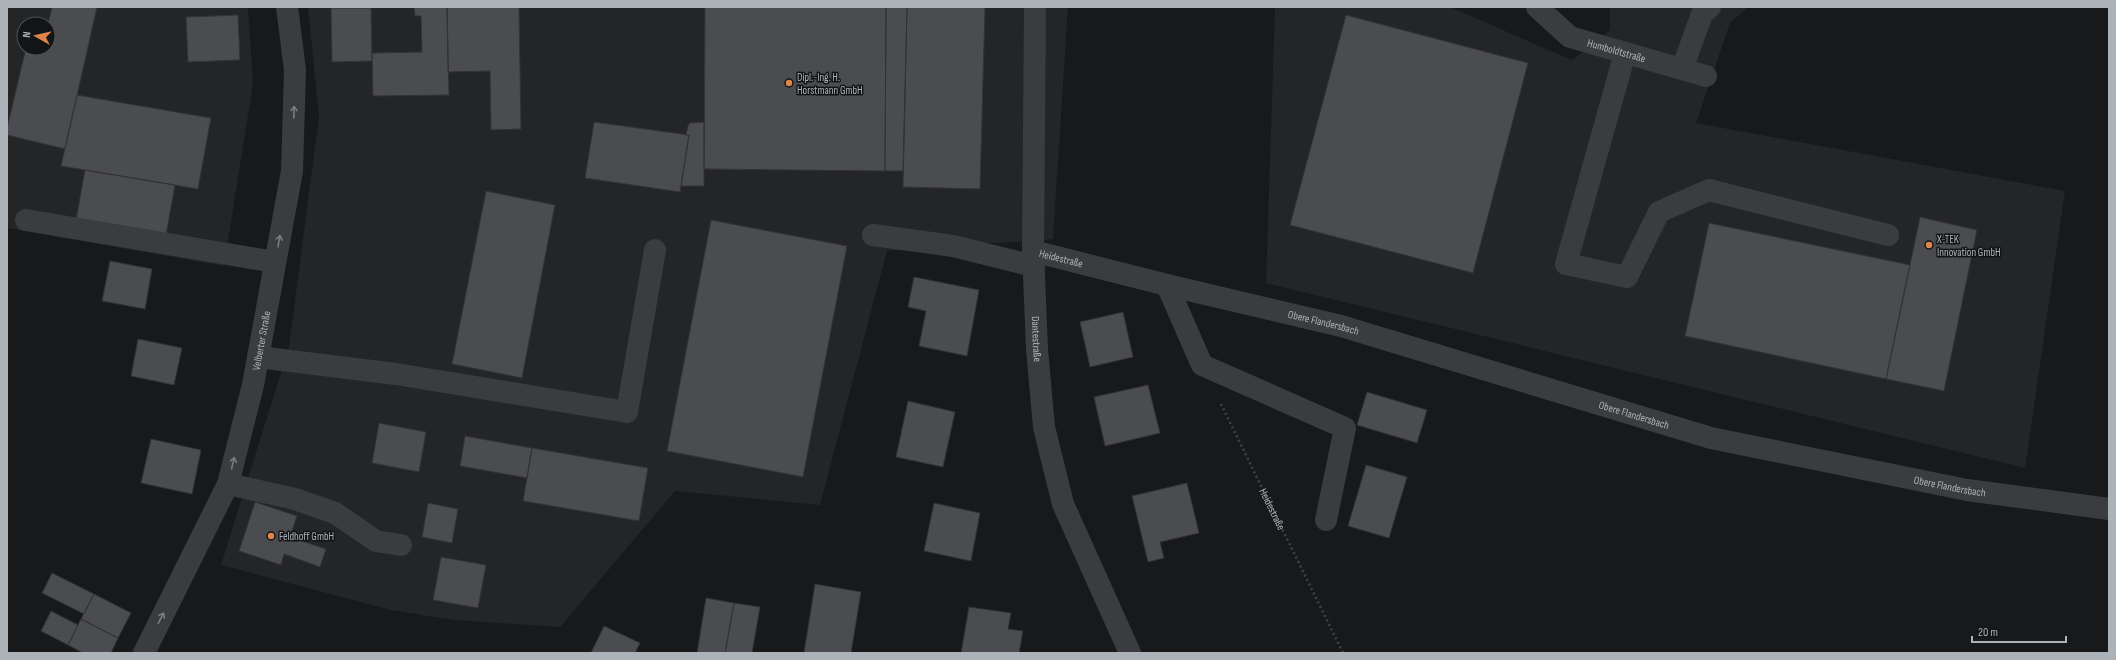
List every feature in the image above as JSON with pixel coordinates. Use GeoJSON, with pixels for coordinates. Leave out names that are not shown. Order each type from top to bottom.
{"type":"FeatureCollection","features":[{"type":"Feature","properties":{"kind":"street","name":"Velberter Straße"},"geometry":{"type":"LineString","coordinates":[[144,653],[228,484],[253,385],[292,171],[295,70],[287,7]]}},
{"type":"Feature","properties":{"kind":"street","name":"Dantestraße"},"geometry":{"type":"LineString","coordinates":[[1035,7],[1034,258],[1037,349],[1046,434],[1063,504],[1130,653]]}},
{"type":"Feature","properties":{"kind":"street","name":"Humboldtstraße"},"geometry":{"type":"LineString","coordinates":[[1537,7],[1570,37],[1706,76]]}},
{"type":"Feature","properties":{"kind":"street"},"geometry":{"type":"LineString","coordinates":[[1682,68],[1702,14],[1710,7]]}},
{"type":"Feature","properties":{"kind":"street"},"geometry":{"type":"LineString","coordinates":[[1625,53],[1566,264],[1627,277],[1659,212],[1709,190],[1888,235]]}},
{"type":"Feature","properties":{"kind":"street"},"geometry":{"type":"LineString","coordinates":[[26,220],[275,262]]}},
{"type":"Feature","properties":{"kind":"street","name":"Heidestraße"},"geometry":{"type":"LineString","coordinates":[[873,234],[1034,258],[1167,285]]}},
{"type":"Feature","properties":{"kind":"street"},"geometry":{"type":"LineString","coordinates":[[258,357],[396,374],[627,412],[655,250]]}},
{"type":"Feature","properties":{"kind":"street"},"geometry":{"type":"LineString","coordinates":[[1167,285],[1202,365],[1345,428],[1326,520]]}},
{"type":"Feature","properties":{"kind":"street","name":"Obere Flandersbach"},"geometry":{"type":"LineString","coordinates":[[1167,285],[1341,326],[1711,438],[1967,490],[2109,509]]}},
{"type":"Feature","properties":{"kind":"street"},"geometry":{"type":"LineString","coordinates":[[228,484],[295,499],[335,512],[376,541],[400,545]]}},
{"type":"Feature","properties":{"kind":"path","name":"Heidestraße"},"geometry":{"type":"LineString","coordinates":[[1202,365],[1343,653]]}},
{"type":"Feature","properties":{"kind":"shaded area"},"geometry":{"type":"Polygon","coordinates":[[[7,7],[248,7],[253,84],[224,266],[7,228],[7,7]]]}},
{"type":"Feature","properties":{"kind":"shaded area"},"geometry":{"type":"Polygon","coordinates":[[[308,7],[1068,7],[1053,239],[887,251],[820,505],[675,491],[560,627],[454,620],[391,610],[221,565],[289,347],[319,116],[308,7]]]}},
{"type":"Feature","properties":{"kind":"shaded area"},"geometry":{"type":"Polygon","coordinates":[[[1275,7],[1450,7],[1572,60],[1610,30],[1610,7],[1748,7],[1730,23],[1696,123],[2065,191],[2025,468],[1266,283],[1275,7]]]}},
{"type":"Feature","properties":{"kind":"building"},"geometry":{"type":"Polygon","coordinates":[[[52,7],[97,7],[65,149],[7,135],[7,128],[24,56],[56,56],[56,16],[50,16],[52,7]]]}},
{"type":"Feature","properties":{"kind":"building"},"geometry":{"type":"Polygon","coordinates":[[[414,7],[447,7],[449,95],[373,96],[372,53],[422,52],[421,16],[415,16],[414,7]]]}},
{"type":"Feature","properties":{"kind":"building"},"geometry":{"type":"Polygon","coordinates":[[[447,7],[519,7],[521,129],[491,130],[490,71],[448,72],[447,7]]]}},
{"type":"Feature","properties":{"kind":"building"},"geometry":{"type":"Polygon","coordinates":[[[705,7],[886,7],[885,171],[704,169],[705,7]]]}},
{"type":"Feature","properties":{"kind":"building"},"geometry":{"type":"Polygon","coordinates":[[[886,7],[907,7],[903,171],[885,171],[886,7]]]}},
{"type":"Feature","properties":{"kind":"building"},"geometry":{"type":"Polygon","coordinates":[[[907,7],[985,7],[980,189],[903,187],[907,7]]]}},
{"type":"Feature","properties":{"kind":"building"},"geometry":{"type":"Polygon","coordinates":[[[331,8],[371,8],[372,61],[332,62],[331,8]]]}},
{"type":"Feature","properties":{"kind":"building"},"geometry":{"type":"Polygon","coordinates":[[[238,15],[240,60],[188,62],[186,17],[238,15]]]}},
{"type":"Feature","properties":{"kind":"building"},"geometry":{"type":"Polygon","coordinates":[[[1346,15],[1528,63],[1473,273],[1290,225],[1346,15]]]}},
{"type":"Feature","properties":{"kind":"building"},"geometry":{"type":"Polygon","coordinates":[[[77,95],[211,118],[198,189],[61,166],[77,95]]]}},
{"type":"Feature","properties":{"kind":"building"},"geometry":{"type":"Polygon","coordinates":[[[594,122],[689,135],[680,192],[585,178],[594,122]]]}},
{"type":"Feature","properties":{"kind":"building"},"geometry":{"type":"Polygon","coordinates":[[[704,122],[704,186],[681,186],[689,135],[686,135],[688,126],[690,123],[704,122]]]}},
{"type":"Feature","properties":{"kind":"building"},"geometry":{"type":"Polygon","coordinates":[[[85,170],[175,185],[166,235],[76,220],[85,170]]]}},
{"type":"Feature","properties":{"kind":"building"},"geometry":{"type":"Polygon","coordinates":[[[486,191],[555,205],[522,378],[452,364],[486,191]]]}},
{"type":"Feature","properties":{"kind":"building"},"geometry":{"type":"Polygon","coordinates":[[[1920,217],[1977,230],[1944,391],[1886,379],[1920,217]]]}},
{"type":"Feature","properties":{"kind":"building"},"geometry":{"type":"Polygon","coordinates":[[[711,220],[847,246],[803,477],[667,451],[711,220]]]}},
{"type":"Feature","properties":{"kind":"building"},"geometry":{"type":"Polygon","coordinates":[[[1709,223],[1910,265],[1886,379],[1685,336],[1709,223]]]}},
{"type":"Feature","properties":{"kind":"building"},"geometry":{"type":"Polygon","coordinates":[[[110,261],[152,269],[145,309],[102,301],[110,261]]]}},
{"type":"Feature","properties":{"kind":"building"},"geometry":{"type":"Polygon","coordinates":[[[914,277],[979,290],[967,356],[919,346],[926,311],[908,307],[914,277]]]}},
{"type":"Feature","properties":{"kind":"building"},"geometry":{"type":"Polygon","coordinates":[[[1123,312],[1133,357],[1090,367],[1080,322],[1123,312]]]}},
{"type":"Feature","properties":{"kind":"building"},"geometry":{"type":"Polygon","coordinates":[[[138,339],[182,348],[174,385],[131,376],[138,339]]]}},
{"type":"Feature","properties":{"kind":"building"},"geometry":{"type":"Polygon","coordinates":[[[1148,385],[1160,433],[1105,446],[1094,397],[1148,385]]]}},
{"type":"Feature","properties":{"kind":"building"},"geometry":{"type":"Polygon","coordinates":[[[1367,392],[1427,410],[1417,443],[1357,425],[1367,392]]]}},
{"type":"Feature","properties":{"kind":"building"},"geometry":{"type":"Polygon","coordinates":[[[908,401],[955,412],[943,467],[896,457],[908,401]]]}},
{"type":"Feature","properties":{"kind":"building"},"geometry":{"type":"Polygon","coordinates":[[[379,423],[426,432],[419,472],[372,463],[379,423]]]}},
{"type":"Feature","properties":{"kind":"building"},"geometry":{"type":"Polygon","coordinates":[[[465,436],[532,448],[527,478],[460,466],[465,436]]]}},
{"type":"Feature","properties":{"kind":"building"},"geometry":{"type":"Polygon","coordinates":[[[151,439],[201,450],[192,494],[141,483],[151,439]]]}},
{"type":"Feature","properties":{"kind":"building"},"geometry":{"type":"Polygon","coordinates":[[[532,448],[648,468],[639,521],[523,501],[532,448]]]}},
{"type":"Feature","properties":{"kind":"building"},"geometry":{"type":"Polygon","coordinates":[[[1366,465],[1407,477],[1389,538],[1348,526],[1366,465]]]}},
{"type":"Feature","properties":{"kind":"building"},"geometry":{"type":"Polygon","coordinates":[[[1187,483],[1199,533],[1160,542],[1164,558],[1148,562],[1132,496],[1187,483]]]}},
{"type":"Feature","properties":{"kind":"building"},"geometry":{"type":"Polygon","coordinates":[[[255,502],[297,516],[290,537],[326,549],[320,567],[284,554],[281,565],[239,551],[255,502]]]}},
{"type":"Feature","properties":{"kind":"building"},"geometry":{"type":"Polygon","coordinates":[[[428,503],[458,509],[452,543],[422,537],[428,503]]]}},
{"type":"Feature","properties":{"kind":"building"},"geometry":{"type":"Polygon","coordinates":[[[934,503],[980,513],[971,561],[924,551],[934,503]]]}},
{"type":"Feature","properties":{"kind":"building"},"geometry":{"type":"Polygon","coordinates":[[[441,557],[486,565],[478,608],[433,600],[441,557]]]}},
{"type":"Feature","properties":{"kind":"building"},"geometry":{"type":"Polygon","coordinates":[[[52,573],[94,594],[84,614],[42,593],[52,573]]]}},
{"type":"Feature","properties":{"kind":"building"},"geometry":{"type":"Polygon","coordinates":[[[815,584],[861,592],[851,653],[804,653],[815,584]]]}},
{"type":"Feature","properties":{"kind":"building"},"geometry":{"type":"Polygon","coordinates":[[[94,594],[131,613],[118,638],[81,619],[94,594]]]}},
{"type":"Feature","properties":{"kind":"building"},"geometry":{"type":"Polygon","coordinates":[[[706,598],[734,603],[725,653],[697,653],[706,598]]]}},
{"type":"Feature","properties":{"kind":"building"},"geometry":{"type":"Polygon","coordinates":[[[734,603],[760,607],[752,653],[725,653],[734,603]]]}},
{"type":"Feature","properties":{"kind":"building"},"geometry":{"type":"Polygon","coordinates":[[[969,607],[1011,613],[1008,629],[1023,631],[1019,653],[961,653],[969,607]]]}},
{"type":"Feature","properties":{"kind":"building"},"geometry":{"type":"Polygon","coordinates":[[[51,611],[78,625],[68,645],[41,631],[51,611]]]}},
{"type":"Feature","properties":{"kind":"building"},"geometry":{"type":"Polygon","coordinates":[[[81,619],[118,638],[111,653],[83,653],[68,645],[81,619]]]}},
{"type":"Feature","properties":{"kind":"building"},"geometry":{"type":"Polygon","coordinates":[[[604,626],[640,643],[635,653],[591,653],[604,626]]]}},
{"type":"Feature","properties":{"kind":"place","name":"Dipl.-Ing. H. Horstmann GmbH"},"geometry":{"type":"Point","coordinates":[789,83]}},
{"type":"Feature","properties":{"kind":"place","name":"X-TEK Innovation GmbH"},"geometry":{"type":"Point","coordinates":[1929,245]}},
{"type":"Feature","properties":{"kind":"place","name":"Feldhoff GmbH"},"geometry":{"type":"Point","coordinates":[271,536]}}]}
